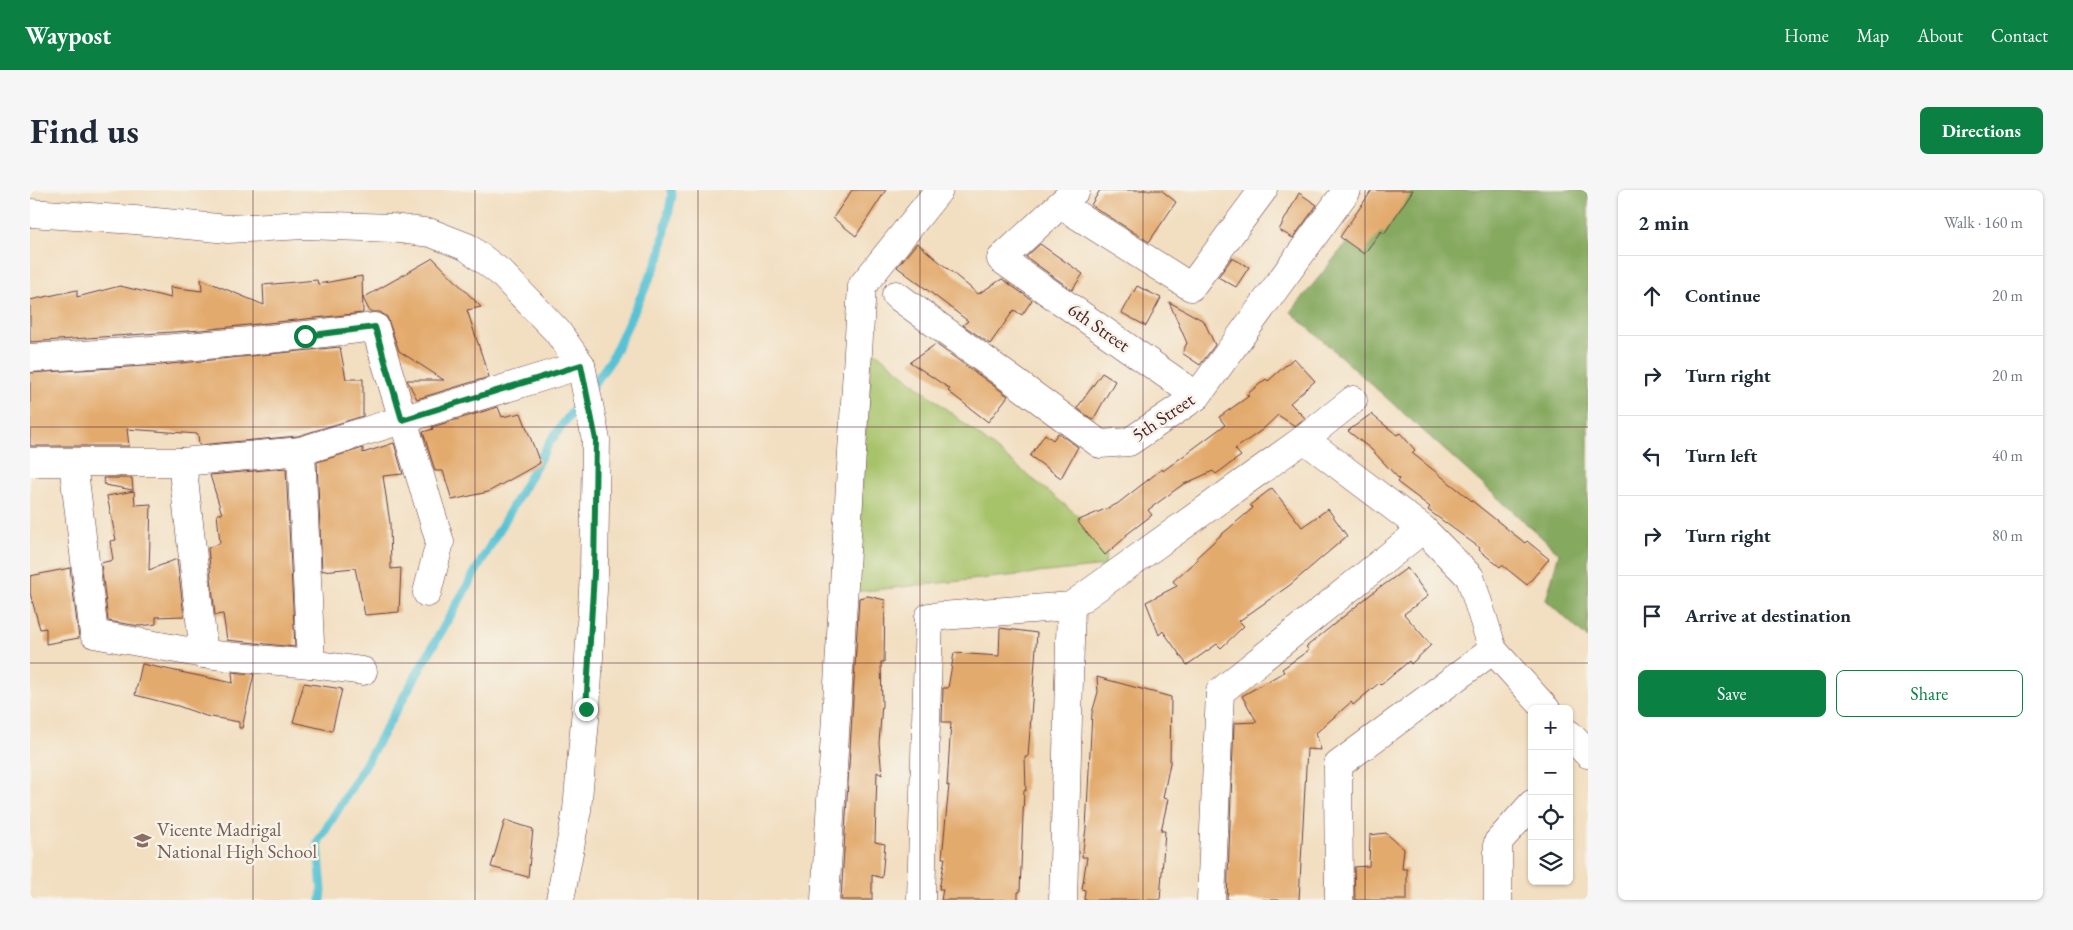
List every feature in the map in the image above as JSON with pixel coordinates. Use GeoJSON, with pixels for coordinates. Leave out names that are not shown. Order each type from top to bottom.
{"type":"FeatureCollection","features":[{"type":"Feature","properties":{"kind":"street"},"geometry":{"type":"LineString","coordinates":[[825,900],[862,286],[872,271],[939,190]]}},
{"type":"Feature","properties":{"kind":"street"},"geometry":{"type":"LineString","coordinates":[[1068,197],[1191,287],[1263,190]]}},
{"type":"Feature","properties":{"kind":"street","name":"5th Street"},"geometry":{"type":"LineString","coordinates":[[896,295],[1100,444],[1129,442],[1197,396],[1347,190]]}},
{"type":"Feature","properties":{"kind":"street","name":"6th Street"},"geometry":{"type":"LineString","coordinates":[[1068,197],[1002,259],[1197,396]]}},
{"type":"Feature","properties":{"kind":"street"},"geometry":{"type":"LineString","coordinates":[[30,213],[228,229],[313,225],[392,228],[431,232],[467,247],[500,272],[557,331],[583,373],[596,440],[594,573],[586,709],[577,810],[560,900]]}},
{"type":"Feature","properties":{"kind":"street"},"geometry":{"type":"LineString","coordinates":[[30,358],[120,353],[305,336],[375,327],[440,542],[427,593]]}},
{"type":"Feature","properties":{"kind":"street"},"geometry":{"type":"LineString","coordinates":[[30,462],[182,462],[301,451],[402,420],[583,373]]}},
{"type":"Feature","properties":{"kind":"street"},"geometry":{"type":"LineString","coordinates":[[921,900],[929,617],[1071,606],[1304,439],[1353,400]]}},
{"type":"Feature","properties":{"kind":"street"},"geometry":{"type":"LineString","coordinates":[[1304,439],[1423,530],[1470,577],[1492,650],[1542,705]]}},
{"type":"Feature","properties":{"kind":"street"},"geometry":{"type":"LineString","coordinates":[[301,451],[311,664]]}},
{"type":"Feature","properties":{"kind":"street"},"geometry":{"type":"LineString","coordinates":[[182,462],[204,654]]}},
{"type":"Feature","properties":{"kind":"street"},"geometry":{"type":"LineString","coordinates":[[73,463],[94,634],[204,654],[363,671]]}},
{"type":"Feature","properties":{"kind":"street"},"geometry":{"type":"LineString","coordinates":[[1211,900],[1220,692],[1423,530]]}},
{"type":"Feature","properties":{"kind":"street"},"geometry":{"type":"LineString","coordinates":[[1063,900],[1071,606]]}},
{"type":"Feature","properties":{"kind":"street"},"geometry":{"type":"LineString","coordinates":[[1339,900],[1338,764],[1492,650]]}},
{"type":"Feature","properties":{"kind":"street"},"geometry":{"type":"LineString","coordinates":[[1498,900],[1498,842],[1528,808]]}},
{"type":"Feature","properties":{"kind":"green space"},"geometry":{"type":"Polygon","coordinates":[[[1389,190],[1588,190],[1588,639],[1546,600],[1559,553],[1291,312],[1389,190]]]}},
{"type":"Feature","properties":{"kind":"green space"},"geometry":{"type":"Polygon","coordinates":[[[872,349],[1107,539],[1105,566],[854,592],[872,349]]]}},
{"type":"Feature","properties":{"kind":"building"},"geometry":{"type":"Polygon","coordinates":[[[852,190],[886,190],[856,236],[833,218],[852,190]]]}},
{"type":"Feature","properties":{"kind":"building"},"geometry":{"type":"Polygon","coordinates":[[[1100,190],[1161,190],[1176,202],[1149,242],[1091,205],[1100,190]]]}},
{"type":"Feature","properties":{"kind":"building"},"geometry":{"type":"Polygon","coordinates":[[[1372,190],[1413,190],[1384,234],[1381,231],[1364,254],[1340,237],[1372,190]]]}},
{"type":"Feature","properties":{"kind":"building"},"geometry":{"type":"Polygon","coordinates":[[[1299,193],[1317,205],[1293,238],[1279,230],[1299,193]]]}},
{"type":"Feature","properties":{"kind":"building"},"geometry":{"type":"Polygon","coordinates":[[[917,243],[978,294],[1002,279],[1032,300],[1022,315],[1014,310],[990,344],[963,325],[968,321],[897,267],[917,243]]]}},
{"type":"Feature","properties":{"kind":"building"},"geometry":{"type":"Polygon","coordinates":[[[1040,244],[1083,274],[1072,290],[1026,257],[1040,244]]]}},
{"type":"Feature","properties":{"kind":"building"},"geometry":{"type":"Polygon","coordinates":[[[433,258],[481,307],[467,310],[489,377],[417,399],[407,380],[444,380],[399,351],[387,317],[380,312],[370,312],[363,298],[433,258]]]}},
{"type":"Feature","properties":{"kind":"building"},"geometry":{"type":"Polygon","coordinates":[[[1232,258],[1249,267],[1236,287],[1218,277],[1232,258]]]}},
{"type":"Feature","properties":{"kind":"building"},"geometry":{"type":"Polygon","coordinates":[[[362,276],[363,313],[201,330],[30,342],[30,300],[77,290],[77,297],[120,286],[171,298],[170,287],[202,291],[201,279],[264,305],[263,285],[317,280],[318,284],[362,276]]]}},
{"type":"Feature","properties":{"kind":"building"},"geometry":{"type":"Polygon","coordinates":[[[1137,286],[1161,298],[1146,326],[1122,313],[1137,286]]]}},
{"type":"Feature","properties":{"kind":"building"},"geometry":{"type":"Polygon","coordinates":[[[1169,302],[1204,321],[1215,345],[1200,365],[1182,353],[1187,343],[1169,302]]]}},
{"type":"Feature","properties":{"kind":"building"},"geometry":{"type":"Polygon","coordinates":[[[936,344],[1008,396],[988,422],[948,391],[950,389],[910,362],[936,344]]]}},
{"type":"Feature","properties":{"kind":"building"},"geometry":{"type":"Polygon","coordinates":[[[340,347],[346,379],[363,379],[363,416],[298,436],[199,445],[198,434],[127,429],[129,446],[30,446],[30,373],[161,365],[340,347]]]}},
{"type":"Feature","properties":{"kind":"building"},"geometry":{"type":"Polygon","coordinates":[[[1294,358],[1315,381],[1290,403],[1305,418],[1295,426],[1278,415],[1262,430],[1235,449],[1241,456],[1216,474],[1213,471],[1182,485],[1148,510],[1152,515],[1126,535],[1105,555],[1077,521],[1117,504],[1162,469],[1163,471],[1225,425],[1219,417],[1249,396],[1246,395],[1266,379],[1268,381],[1294,358]]]}},
{"type":"Feature","properties":{"kind":"building"},"geometry":{"type":"Polygon","coordinates":[[[1102,373],[1115,381],[1093,420],[1077,408],[1102,373]]]}},
{"type":"Feature","properties":{"kind":"building"},"geometry":{"type":"Polygon","coordinates":[[[498,407],[502,417],[521,413],[540,463],[488,492],[452,500],[443,471],[435,471],[423,432],[433,429],[432,427],[498,407]]]}},
{"type":"Feature","properties":{"kind":"building"},"geometry":{"type":"Polygon","coordinates":[[[1371,414],[1397,435],[1400,433],[1415,450],[1412,453],[1525,543],[1527,541],[1549,559],[1527,585],[1502,565],[1500,567],[1479,550],[1480,548],[1428,510],[1430,507],[1397,482],[1399,479],[1372,450],[1348,431],[1371,414]]]}},
{"type":"Feature","properties":{"kind":"building"},"geometry":{"type":"Polygon","coordinates":[[[1058,433],[1078,447],[1061,478],[1030,456],[1045,434],[1053,440],[1058,433]]]}},
{"type":"Feature","properties":{"kind":"building"},"geometry":{"type":"Polygon","coordinates":[[[394,443],[403,474],[383,476],[390,523],[391,569],[401,568],[399,612],[365,615],[355,568],[322,571],[317,462],[363,448],[363,453],[394,443]]]}},
{"type":"Feature","properties":{"kind":"building"},"geometry":{"type":"Polygon","coordinates":[[[286,468],[295,647],[227,640],[223,614],[215,615],[208,548],[220,543],[217,514],[222,514],[210,475],[286,468]]]}},
{"type":"Feature","properties":{"kind":"building"},"geometry":{"type":"Polygon","coordinates":[[[103,478],[132,478],[133,490],[105,485],[103,478]]]}},
{"type":"Feature","properties":{"kind":"building"},"geometry":{"type":"Polygon","coordinates":[[[1272,488],[1302,527],[1328,509],[1347,536],[1290,585],[1239,621],[1244,626],[1221,648],[1217,644],[1187,665],[1163,631],[1159,635],[1146,602],[1177,586],[1173,581],[1221,535],[1253,508],[1250,505],[1272,488]]]}},
{"type":"Feature","properties":{"kind":"building"},"geometry":{"type":"Polygon","coordinates":[[[134,491],[135,505],[151,504],[149,570],[177,559],[184,616],[156,617],[156,624],[140,626],[108,621],[101,563],[113,560],[110,541],[116,540],[107,496],[134,491]]]}},
{"type":"Feature","properties":{"kind":"building"},"geometry":{"type":"Polygon","coordinates":[[[70,568],[79,638],[46,644],[46,628],[40,629],[30,593],[30,576],[70,568]]]}},
{"type":"Feature","properties":{"kind":"building"},"geometry":{"type":"Polygon","coordinates":[[[1407,568],[1428,596],[1404,614],[1431,645],[1411,664],[1409,661],[1381,685],[1379,683],[1353,705],[1351,702],[1316,733],[1321,750],[1307,749],[1299,900],[1227,900],[1234,723],[1257,722],[1242,696],[1284,672],[1282,669],[1309,650],[1306,647],[1381,586],[1407,568]]]}},
{"type":"Feature","properties":{"kind":"building"},"geometry":{"type":"Polygon","coordinates":[[[868,596],[885,600],[884,662],[881,662],[882,704],[879,743],[882,775],[877,772],[875,842],[885,844],[882,878],[872,875],[872,900],[841,900],[859,598],[868,596]]]}},
{"type":"Feature","properties":{"kind":"building"},"geometry":{"type":"Polygon","coordinates":[[[1000,628],[1037,633],[1028,757],[1025,757],[1026,791],[1024,790],[1020,892],[1018,892],[1018,900],[941,900],[943,889],[939,889],[945,858],[942,858],[949,785],[947,786],[951,722],[942,722],[943,688],[948,688],[954,653],[999,656],[1000,628]]]}},
{"type":"Feature","properties":{"kind":"building"},"geometry":{"type":"Polygon","coordinates":[[[142,664],[233,683],[232,672],[254,674],[242,728],[239,728],[239,722],[206,716],[178,706],[135,695],[142,664]]]}},
{"type":"Feature","properties":{"kind":"building"},"geometry":{"type":"Polygon","coordinates":[[[1097,677],[1171,697],[1170,763],[1163,798],[1168,799],[1161,831],[1165,831],[1160,900],[1084,900],[1085,890],[1082,889],[1087,857],[1082,857],[1086,828],[1092,713],[1098,692],[1097,677]]]}},
{"type":"Feature","properties":{"kind":"building"},"geometry":{"type":"Polygon","coordinates":[[[304,683],[342,689],[332,731],[293,722],[304,683]]]}},
{"type":"Feature","properties":{"kind":"building"},"geometry":{"type":"Polygon","coordinates":[[[505,820],[533,829],[528,877],[491,867],[505,820]]]}},
{"type":"Feature","properties":{"kind":"building"},"geometry":{"type":"Polygon","coordinates":[[[1386,833],[1404,849],[1402,869],[1407,869],[1407,900],[1355,900],[1354,867],[1369,866],[1370,835],[1386,833]]]}},
{"type":"Feature","properties":{"kind":"waterway"},"geometry":{"type":"LineString","coordinates":[[592,387],[611,360],[660,256],[672,195],[671,190]]}},
{"type":"Feature","properties":{"kind":"waterway"},"geometry":{"type":"LineString","coordinates":[[321,900],[318,842],[365,765],[549,443],[582,399]]}},
{"type":"Feature","properties":{"kind":"place","name":"Vicente Madrigal National High School"},"geometry":{"type":"Point","coordinates":[143,840]}},
{"type":"Feature","properties":{"kind":"route"},"geometry":{"type":"LineString","coordinates":[[305,336],[375,327],[402,420],[581,365],[596,440],[594,573],[586,709]]}}]}
